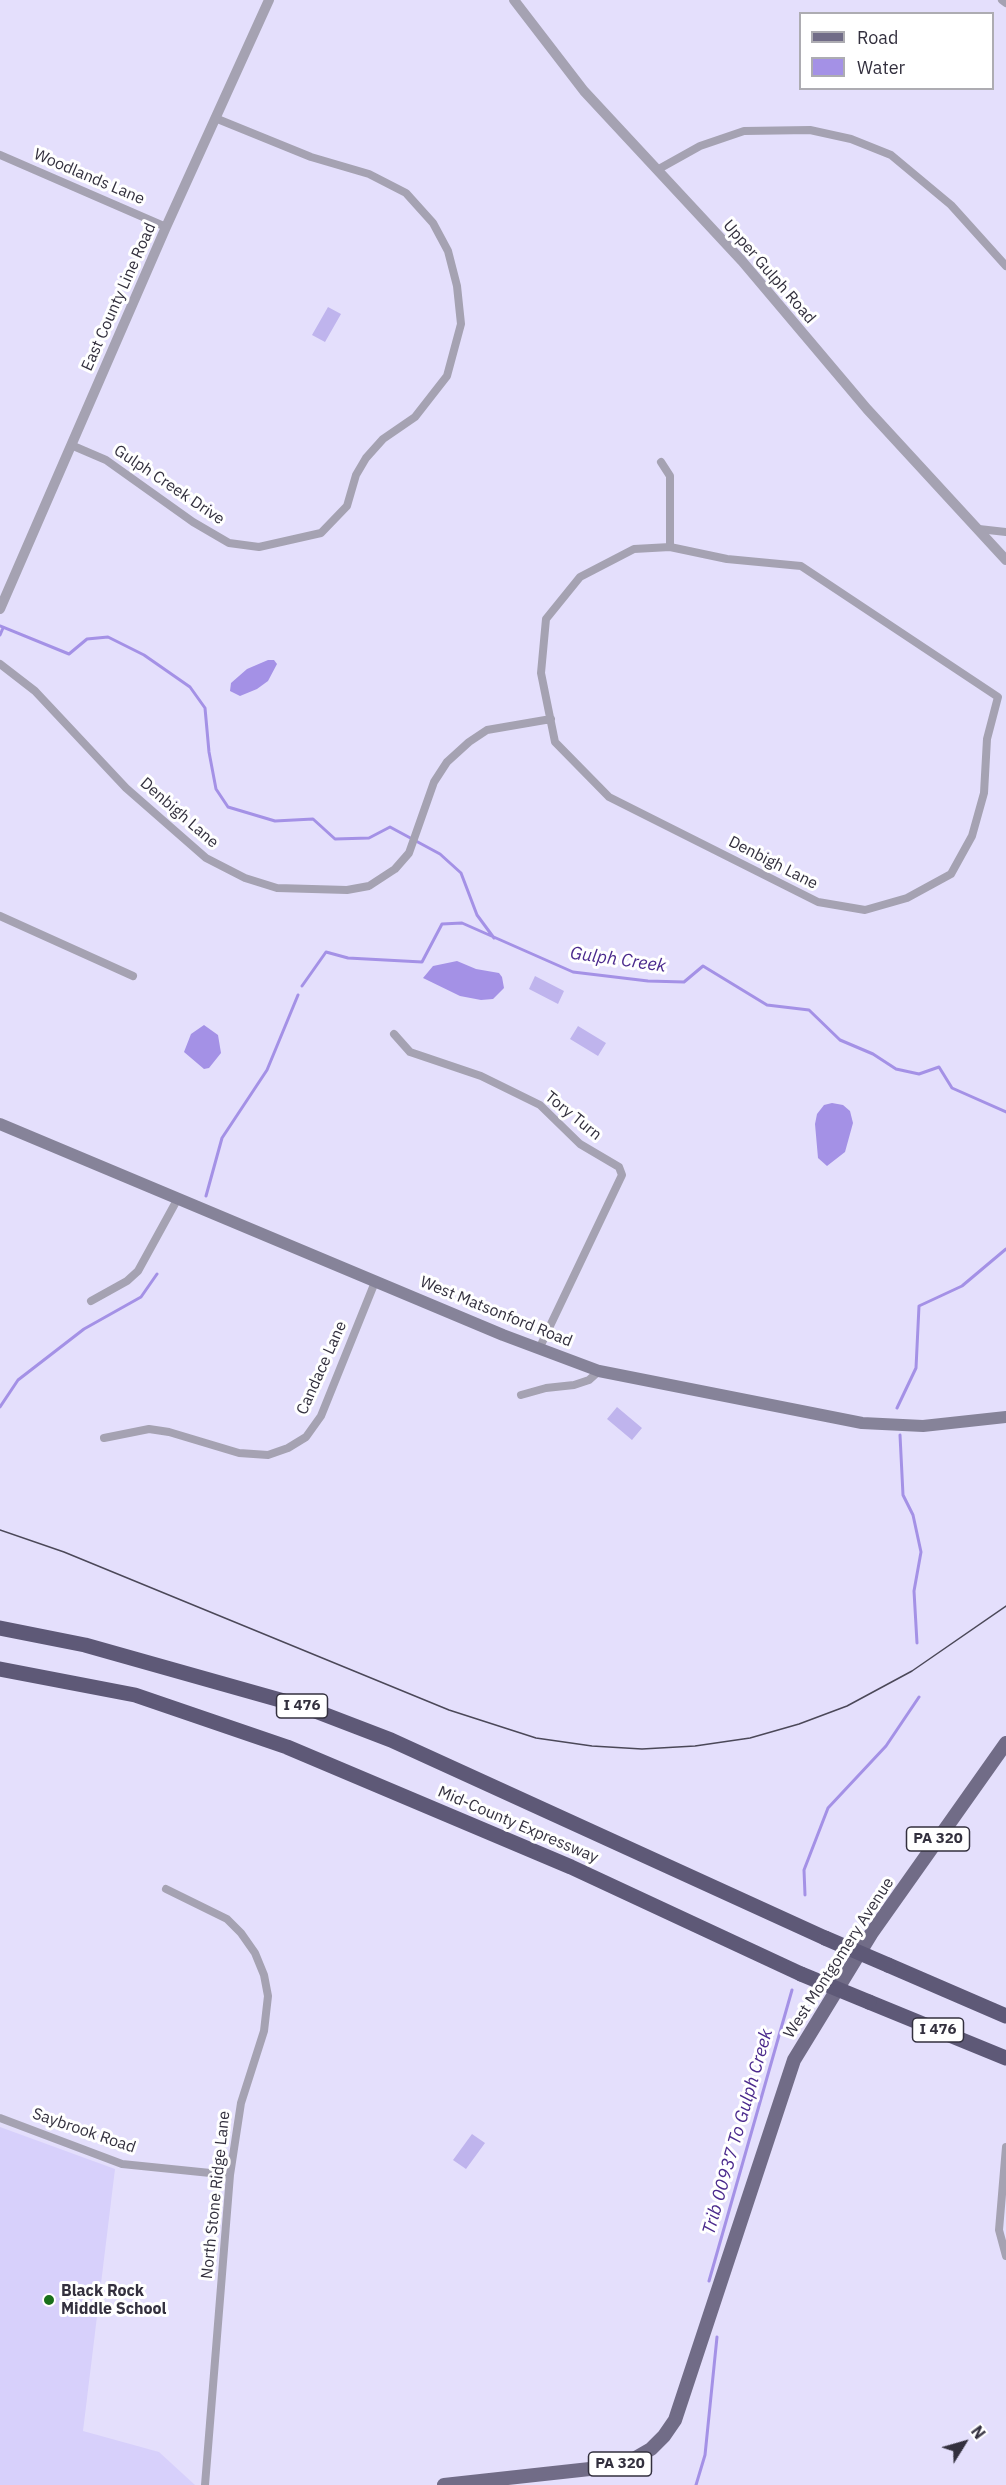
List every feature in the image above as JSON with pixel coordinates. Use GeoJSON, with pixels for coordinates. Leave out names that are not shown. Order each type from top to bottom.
{"type":"FeatureCollection","features":[{"type":"Feature","properties":{"kind":"highway","name":"Mid-County Expressway"},"geometry":{"type":"LineString","coordinates":[[0,1628],[104,1650],[218,1680],[326,1715],[391,1740],[825,1938],[1006,2016]]}},
{"type":"Feature","properties":{"kind":"highway","name":"Mid-County Expressway"},"geometry":{"type":"LineString","coordinates":[[0,1669],[135,1695],[287,1747],[571,1867],[801,1974],[1006,2058]]}},
{"type":"Feature","properties":{"kind":"main road","name":"West Matsonford Road"},"geometry":{"type":"LineString","coordinates":[[0,1124],[375,1282],[599,1371],[862,1423],[923,1426],[1006,1418]]}},
{"type":"Feature","properties":{"kind":"main road","name":"West Montgomery Avenue"},"geometry":{"type":"LineString","coordinates":[[444,2485],[608,2467],[632,2460],[651,2449],[664,2436],[675,2420],[794,2060],[871,1934],[1006,1743]]}},
{"type":"Feature","properties":{"kind":"street","name":"East County Line Road"},"geometry":{"type":"LineString","coordinates":[[0,609],[166,227],[270,0]]}},
{"type":"Feature","properties":{"kind":"street","name":"Upper Gulph Road"},"geometry":{"type":"LineString","coordinates":[[514,0],[584,91],[742,261],[867,409],[1006,560]]}},
{"type":"Feature","properties":{"kind":"street"},"geometry":{"type":"LineString","coordinates":[[1002,0],[1006,3]]}},
{"type":"Feature","properties":{"kind":"street","name":"Gulph Creek Drive"},"geometry":{"type":"LineString","coordinates":[[71,445],[106,460],[194,522],[229,543],[259,547],[321,533],[347,506],[356,476],[366,458],[383,439],[415,417],[447,376],[461,324],[457,286],[448,251],[426,216],[406,194],[369,174],[311,157],[215,118]]}},
{"type":"Feature","properties":{"kind":"street"},"geometry":{"type":"LineString","coordinates":[[657,170],[700,146],[744,131],[810,130],[851,139],[891,155],[951,205],[1006,266]]}},
{"type":"Feature","properties":{"kind":"street","name":"Woodlands Lane"},"geometry":{"type":"LineString","coordinates":[[0,155],[166,227]]}},
{"type":"Feature","properties":{"kind":"street"},"geometry":{"type":"LineString","coordinates":[[662,462],[670,476],[670,547]]}},
{"type":"Feature","properties":{"kind":"street"},"geometry":{"type":"LineString","coordinates":[[979,529],[1006,532]]}},
{"type":"Feature","properties":{"kind":"street","name":"Denbigh Lane"},"geometry":{"type":"LineString","coordinates":[[670,547],[727,559],[801,566],[1002,698],[987,739],[984,793],[972,836],[951,874],[907,898],[865,910],[818,902],[609,797],[555,742],[541,674],[546,619],[580,577],[634,549],[670,547]]}},
{"type":"Feature","properties":{"kind":"street","name":"Denbigh Lane"},"geometry":{"type":"LineString","coordinates":[[0,664],[35,690],[126,788],[206,858],[245,878],[277,888],[347,891],[369,886],[395,869],[409,853],[434,782],[447,762],[469,742],[487,730],[551,719]]}},
{"type":"Feature","properties":{"kind":"street"},"geometry":{"type":"LineString","coordinates":[[0,916],[133,976]]}},
{"type":"Feature","properties":{"kind":"street","name":"Tory Turn"},"geometry":{"type":"LineString","coordinates":[[394,1034],[410,1052],[481,1076],[540,1106],[580,1144],[619,1167],[622,1175],[539,1349]]}},
{"type":"Feature","properties":{"kind":"street"},"geometry":{"type":"LineString","coordinates":[[91,1301],[127,1281],[138,1271],[177,1200]]}},
{"type":"Feature","properties":{"kind":"street","name":"Candace Lane"},"geometry":{"type":"LineString","coordinates":[[104,1438],[149,1429],[169,1432],[239,1453],[268,1455],[288,1448],[306,1437],[321,1416],[375,1282]]}},
{"type":"Feature","properties":{"kind":"street"},"geometry":{"type":"LineString","coordinates":[[521,1395],[546,1388],[574,1385],[589,1380],[599,1371]]}},
{"type":"Feature","properties":{"kind":"street","name":"North Stone Ridge Lane"},"geometry":{"type":"LineString","coordinates":[[166,1889],[227,1919],[255,1953],[264,1975],[267,2014],[242,2103],[230,2175],[205,2485]]}},
{"type":"Feature","properties":{"kind":"street","name":"Saybrook Road"},"geometry":{"type":"LineString","coordinates":[[0,2118],[122,2164],[230,2175]]}},
{"type":"Feature","properties":{"kind":"street"},"geometry":{"type":"LineString","coordinates":[[1006,2147],[999,2230],[1006,2256]]}},
{"type":"Feature","properties":{"kind":"shaded area"},"geometry":{"type":"Polygon","coordinates":[[[328,307],[341,314],[325,342],[312,335],[328,307]]]}},
{"type":"Feature","properties":{"kind":"shaded area"},"geometry":{"type":"Polygon","coordinates":[[[535,976],[564,991],[558,1004],[529,989],[535,976]]]}},
{"type":"Feature","properties":{"kind":"shaded area"},"geometry":{"type":"Polygon","coordinates":[[[578,1026],[606,1043],[598,1056],[570,1039],[578,1026]]]}},
{"type":"Feature","properties":{"kind":"shaded area"},"geometry":{"type":"Polygon","coordinates":[[[617,1407],[642,1428],[632,1440],[607,1419],[617,1407]]]}},
{"type":"Feature","properties":{"kind":"shaded area","name":"Black Rock Middle School"},"geometry":{"type":"Polygon","coordinates":[[[0,2127],[115,2169],[83,2431],[159,2452],[195,2485],[0,2485],[0,2127]]]}},
{"type":"Feature","properties":{"kind":"shaded area"},"geometry":{"type":"Polygon","coordinates":[[[472,2134],[485,2143],[466,2169],[453,2160],[472,2134]]]}},
{"type":"Feature","properties":{"kind":"water"},"geometry":{"type":"Polygon","coordinates":[[[268,660],[274,660],[277,664],[268,681],[257,689],[240,696],[230,691],[231,683],[247,669],[268,660]]]}},
{"type":"Feature","properties":{"kind":"water"},"geometry":{"type":"Polygon","coordinates":[[[457,961],[476,969],[499,973],[504,988],[493,999],[481,1000],[460,996],[423,978],[433,966],[457,961]]]}},
{"type":"Feature","properties":{"kind":"water"},"geometry":{"type":"Polygon","coordinates":[[[204,1025],[218,1035],[221,1053],[209,1068],[204,1069],[184,1052],[191,1034],[204,1025]]]}},
{"type":"Feature","properties":{"kind":"water"},"geometry":{"type":"Polygon","coordinates":[[[832,1103],[843,1105],[850,1111],[853,1123],[845,1152],[827,1166],[818,1158],[815,1124],[817,1114],[824,1105],[832,1103]]]}},
{"type":"Feature","properties":{"kind":"waterway","name":"Gulph Creek"},"geometry":{"type":"LineString","coordinates":[[0,626],[69,654],[87,639],[108,637],[144,655],[190,687],[205,708],[209,752],[216,789],[228,807],[275,821],[313,819],[335,839],[369,838],[390,827],[440,854],[461,873],[477,915],[494,938]]}},
{"type":"Feature","properties":{"kind":"waterway","name":"Gulph Creek"},"geometry":{"type":"LineString","coordinates":[[0,635],[3,628]]}},
{"type":"Feature","properties":{"kind":"waterway","name":"Gulph Creek"},"geometry":{"type":"LineString","coordinates":[[302,986],[326,952],[348,958],[422,962],[442,924],[462,923],[573,972],[648,981],[684,982],[703,966],[767,1005],[809,1010],[840,1040],[873,1054],[896,1069],[919,1074],[939,1067],[952,1088],[1006,1112]]}},
{"type":"Feature","properties":{"kind":"waterway"},"geometry":{"type":"LineString","coordinates":[[206,1196],[222,1138],[267,1070],[298,995]]}},
{"type":"Feature","properties":{"kind":"waterway","name":"Trib 00937 To Gulph Creek"},"geometry":{"type":"LineString","coordinates":[[897,1408],[916,1368],[919,1306],[962,1286],[1006,1249]]}},
{"type":"Feature","properties":{"kind":"waterway"},"geometry":{"type":"LineString","coordinates":[[0,1407],[18,1380],[84,1329],[141,1297],[157,1274]]}},
{"type":"Feature","properties":{"kind":"waterway","name":"Trib 00937 To Gulph Creek"},"geometry":{"type":"LineString","coordinates":[[900,1435],[903,1495],[913,1515],[921,1552],[914,1591],[917,1643]]}},
{"type":"Feature","properties":{"kind":"waterway","name":"Trib 00937 To Gulph Creek"},"geometry":{"type":"LineString","coordinates":[[805,1895],[804,1870],[828,1808],[886,1746],[919,1697]]}},
{"type":"Feature","properties":{"kind":"waterway","name":"Trib 00937 To Gulph Creek"},"geometry":{"type":"LineString","coordinates":[[709,2281],[792,1990]]}},
{"type":"Feature","properties":{"kind":"waterway","name":"Trib 00937 To Gulph Creek"},"geometry":{"type":"LineString","coordinates":[[696,2485],[705,2455],[717,2337]]}},
{"type":"Feature","properties":{"kind":"tram line"},"geometry":{"type":"LineString","coordinates":[[0,1530],[64,1552],[449,1710],[536,1738],[592,1746],[642,1749],[695,1746],[750,1738],[799,1724],[847,1706],[912,1671],[1006,1606]]}},
{"type":"Feature","properties":{"kind":"place","name":"Black Rock Middle School"},"geometry":{"type":"Point","coordinates":[49,2300]}}]}
